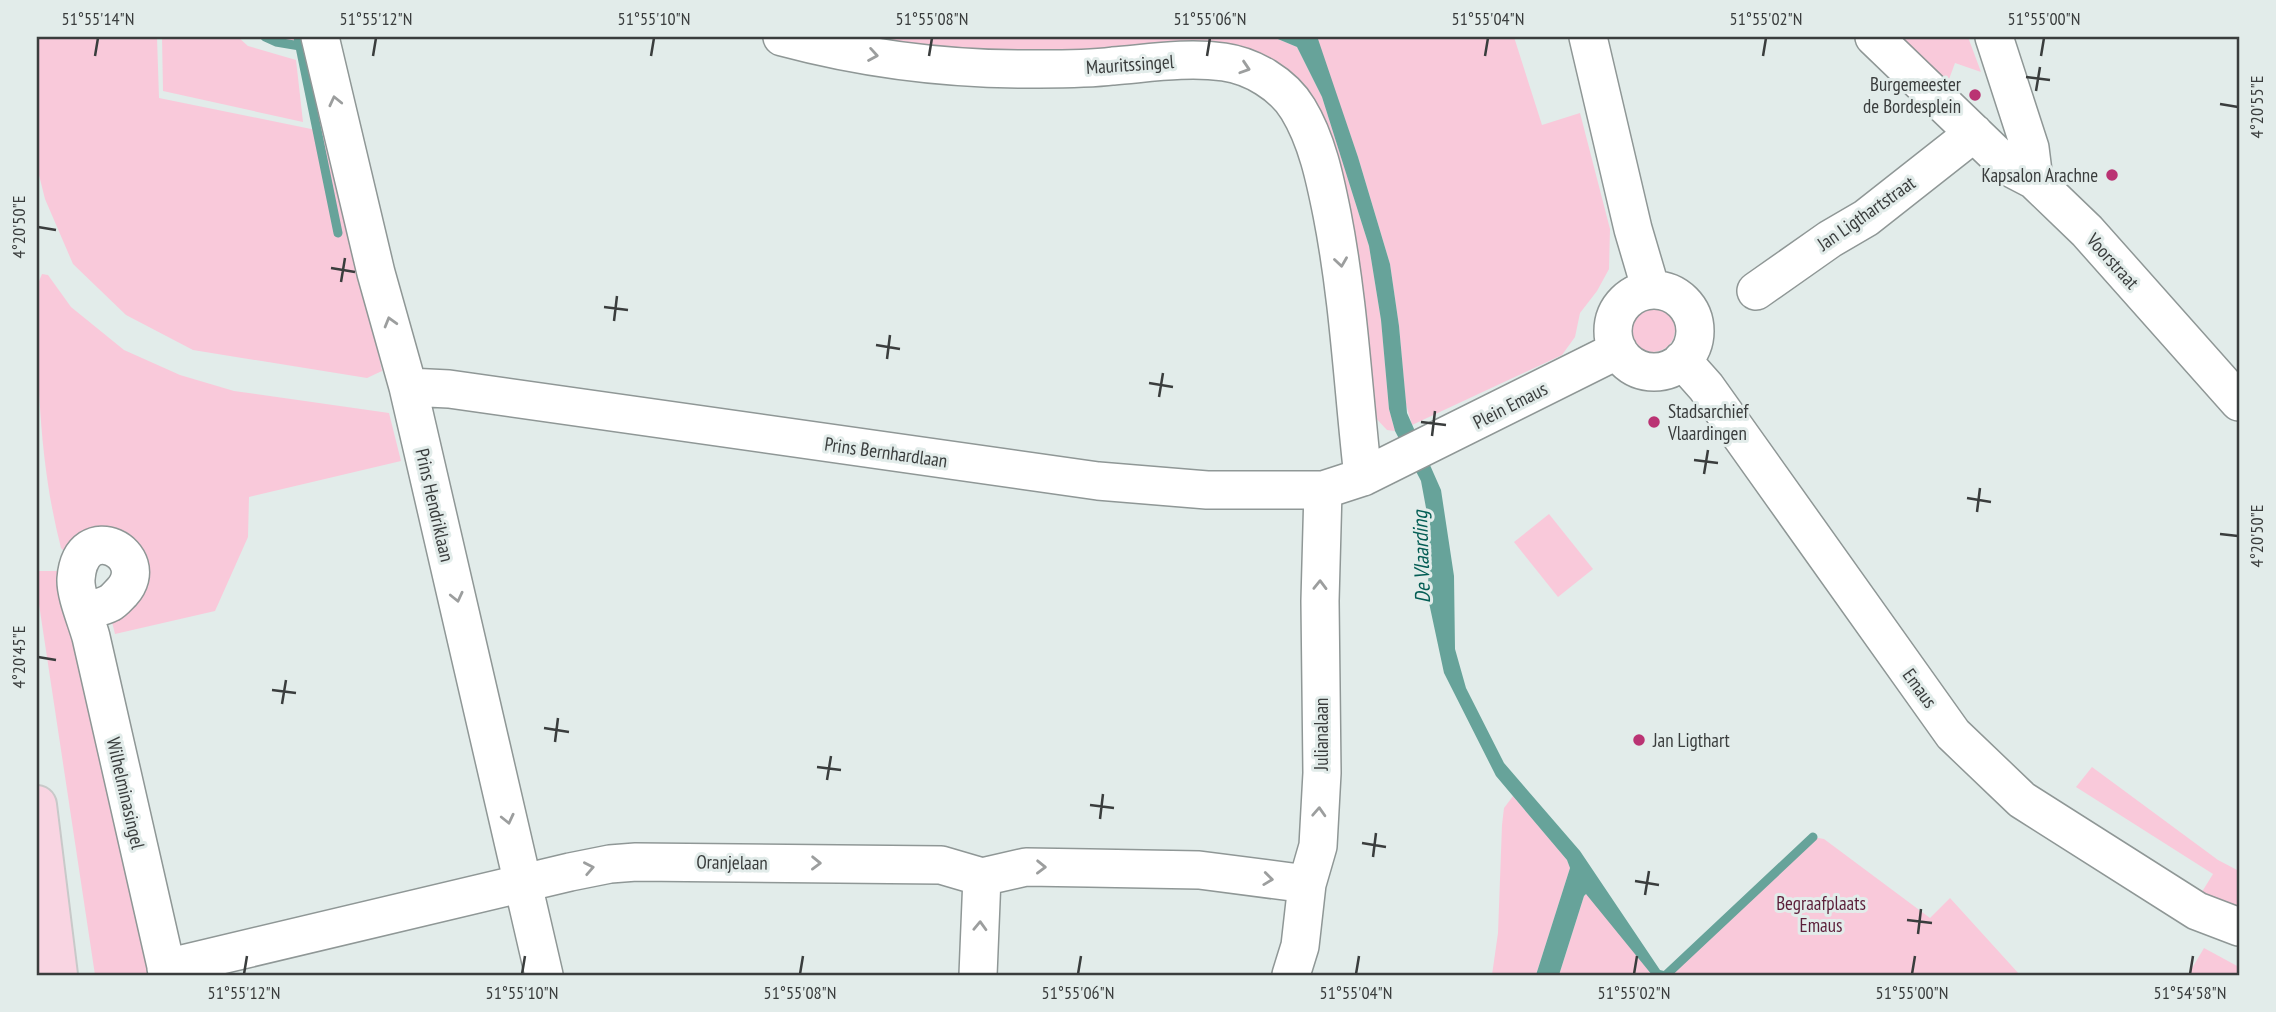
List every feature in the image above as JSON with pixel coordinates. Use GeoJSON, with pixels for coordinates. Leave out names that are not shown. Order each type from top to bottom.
{"type":"FeatureCollection","features":[{"type":"Feature","properties":{"kind":"main road"},"geometry":{"type":"LineString","coordinates":[[37,805],[58,975]]}},
{"type":"Feature","properties":{"kind":"street","name":"Prins Hendriklaan"},"geometry":{"type":"LineString","coordinates":[[320,37],[376,273],[408,387],[544,975]]}},
{"type":"Feature","properties":{"kind":"street","name":"Mauritssingel"},"geometry":{"type":"LineString","coordinates":[[782,37],[893,59],[965,66],[1036,69],[1216,61],[1255,71],[1277,86],[1297,107],[1325,178],[1340,251],[1349,321],[1354,402],[1376,471]]}},
{"type":"Feature","properties":{"kind":"street"},"geometry":{"type":"LineString","coordinates":[[1588,37],[1633,229],[1651,290]]}},
{"type":"Feature","properties":{"kind":"street"},"geometry":{"type":"LineString","coordinates":[[1874,37],[1978,136],[2020,117]]}},
{"type":"Feature","properties":{"kind":"street"},"geometry":{"type":"LineString","coordinates":[[1994,37],[2029,148],[2034,180]]}},
{"type":"Feature","properties":{"kind":"street","name":"Voorstraat"},"geometry":{"type":"LineString","coordinates":[[1978,136],[2009,167],[2034,180],[2087,231],[2239,402]]}},
{"type":"Feature","properties":{"kind":"street","name":"Jan Ligthartstraat"},"geometry":{"type":"LineString","coordinates":[[1756,291],[1830,239],[1866,218],[1978,136]]}},
{"type":"Feature","properties":{"kind":"street"},"geometry":{"type":"LineString","coordinates":[[1651,290],[1677,296],[1687,306],[1693,318],[1694,341],[1682,360],[1672,368],[1660,372],[1635,368],[1625,360],[1618,350],[1613,331],[1618,311],[1632,296],[1651,290]]}},
{"type":"Feature","properties":{"kind":"street","name":"Plein Emaus"},"geometry":{"type":"LineString","coordinates":[[1376,471],[1618,350]]}},
{"type":"Feature","properties":{"kind":"street","name":"Emaus"},"geometry":{"type":"LineString","coordinates":[[1682,360],[1714,398],[1953,734],[2022,800],[2197,911],[2239,927]]}},
{"type":"Feature","properties":{"kind":"street","name":"Prins Bernhardlaan"},"geometry":{"type":"LineString","coordinates":[[408,387],[449,389],[1098,481],[1208,490],[1322,490],[1376,471]]}},
{"type":"Feature","properties":{"kind":"street","name":"Julianalaan"},"geometry":{"type":"LineString","coordinates":[[1291,975],[1300,946],[1307,884],[1318,846],[1322,773],[1322,490]]}},
{"type":"Feature","properties":{"kind":"street","name":"Wilhelminasingel"},"geometry":{"type":"LineString","coordinates":[[84,611],[167,971]]}},
{"type":"Feature","properties":{"kind":"street","name":"Oranjelaan"},"geometry":{"type":"LineString","coordinates":[[167,971],[610,864],[663,861],[941,865],[982,877],[1026,867],[1199,870],[1307,884]]}},
{"type":"Feature","properties":{"kind":"street"},"geometry":{"type":"LineString","coordinates":[[978,975],[982,877]]}},
{"type":"Feature","properties":{"kind":"green space"},"geometry":{"type":"Polygon","coordinates":[[[37,37],[157,37],[159,98],[316,130],[300,47],[265,37],[311,37],[382,371],[367,378],[193,350],[126,315],[73,264],[45,199],[37,167],[37,37]]]}},
{"type":"Feature","properties":{"kind":"green space"},"geometry":{"type":"Polygon","coordinates":[[[162,37],[238,37],[248,46],[296,60],[303,122],[163,91],[162,37]]]}},
{"type":"Feature","properties":{"kind":"green space"},"geometry":{"type":"Polygon","coordinates":[[[813,37],[1273,37],[1297,47],[1322,97],[1369,246],[1381,320],[1389,409],[1395,431],[1387,430],[1372,414],[1281,80],[1094,60],[813,37]]]}},
{"type":"Feature","properties":{"kind":"green space"},"geometry":{"type":"Polygon","coordinates":[[[1316,37],[1514,37],[1542,125],[1580,113],[1610,229],[1609,269],[1580,313],[1575,337],[1562,355],[1412,425],[1406,404],[1390,264],[1358,157],[1316,37]]]}},
{"type":"Feature","properties":{"kind":"green space"},"geometry":{"type":"Polygon","coordinates":[[[1891,37],[1968,37],[1981,72],[1955,63],[1945,90],[1891,37]]]}},
{"type":"Feature","properties":{"kind":"green space"},"geometry":{"type":"Polygon","coordinates":[[[42,274],[48,275],[71,307],[124,350],[180,375],[234,391],[389,413],[401,461],[249,497],[248,537],[215,611],[115,634],[110,614],[144,558],[130,536],[104,529],[70,557],[61,548],[48,483],[41,418],[37,286],[42,274]]]}},
{"type":"Feature","properties":{"kind":"green space"},"geometry":{"type":"Polygon","coordinates":[[[1653,308],[1668,315],[1675,330],[1668,345],[1653,352],[1638,345],[1631,330],[1638,315],[1653,308]]]}},
{"type":"Feature","properties":{"kind":"green space"},"geometry":{"type":"Polygon","coordinates":[[[1549,514],[1593,569],[1558,597],[1514,542],[1549,514]]]}},
{"type":"Feature","properties":{"kind":"green space"},"geometry":{"type":"Polygon","coordinates":[[[37,571],[58,571],[160,975],[95,975],[37,591],[37,571]]]}},
{"type":"Feature","properties":{"kind":"green space"},"geometry":{"type":"Polygon","coordinates":[[[2092,767],[2218,860],[2239,871],[2239,915],[2200,895],[2213,874],[2076,787],[2092,767]]]}},
{"type":"Feature","properties":{"kind":"green space"},"geometry":{"type":"Polygon","coordinates":[[[1513,796],[1567,860],[1570,868],[1536,975],[1492,975],[1498,933],[1502,825],[1504,808],[1513,796]]]}},
{"type":"Feature","properties":{"kind":"green space","name":"Begraafplaats Emaus"},"geometry":{"type":"Polygon","coordinates":[[[1813,837],[1824,839],[1930,918],[1950,898],[2020,975],[1666,975],[1813,837]]]}},
{"type":"Feature","properties":{"kind":"green space"},"geometry":{"type":"Polygon","coordinates":[[[1586,894],[1589,895],[1652,975],[1559,975],[1586,894]]]}},
{"type":"Feature","properties":{"kind":"green space"},"geometry":{"type":"Polygon","coordinates":[[[2204,948],[2239,967],[2239,975],[2188,975],[2204,948]]]}},
{"type":"Feature","properties":{"kind":"shaded area"},"geometry":{"type":"Polygon","coordinates":[[[1273,37],[1318,39],[1358,157],[1390,264],[1407,413],[1441,490],[1454,576],[1455,649],[1466,688],[1504,763],[1580,851],[1660,970],[1680,975],[1652,975],[1586,894],[1559,975],[1536,975],[1570,868],[1567,860],[1496,776],[1444,673],[1428,598],[1429,524],[1421,481],[1395,431],[1389,409],[1381,320],[1369,246],[1322,97],[1297,47],[1273,37]]]}},
{"type":"Feature","properties":{"kind":"waterway"},"geometry":{"type":"LineString","coordinates":[[265,37],[276,42],[300,46]]}},
{"type":"Feature","properties":{"kind":"waterway"},"geometry":{"type":"LineString","coordinates":[[298,37],[338,233]]}},
{"type":"Feature","properties":{"kind":"waterway"},"geometry":{"type":"LineString","coordinates":[[1666,975],[1813,837]]}},
{"type":"Feature","properties":{"kind":"place","name":"Burgemeester de Bordesplein"},"geometry":{"type":"Point","coordinates":[1975,95]}},
{"type":"Feature","properties":{"kind":"place","name":"Kapsalon Arachne"},"geometry":{"type":"Point","coordinates":[2112,175]}},
{"type":"Feature","properties":{"kind":"place","name":"Stadsarchief Vlaardingen"},"geometry":{"type":"Point","coordinates":[1654,422]}},
{"type":"Feature","properties":{"kind":"place","name":"Jan Ligthart"},"geometry":{"type":"Point","coordinates":[1639,740]}},
{"type":"Feature","properties":{"kind":"water label","name":"De Vlaarding"},"geometry":{"type":"Point","coordinates":[1421,557]}}]}
